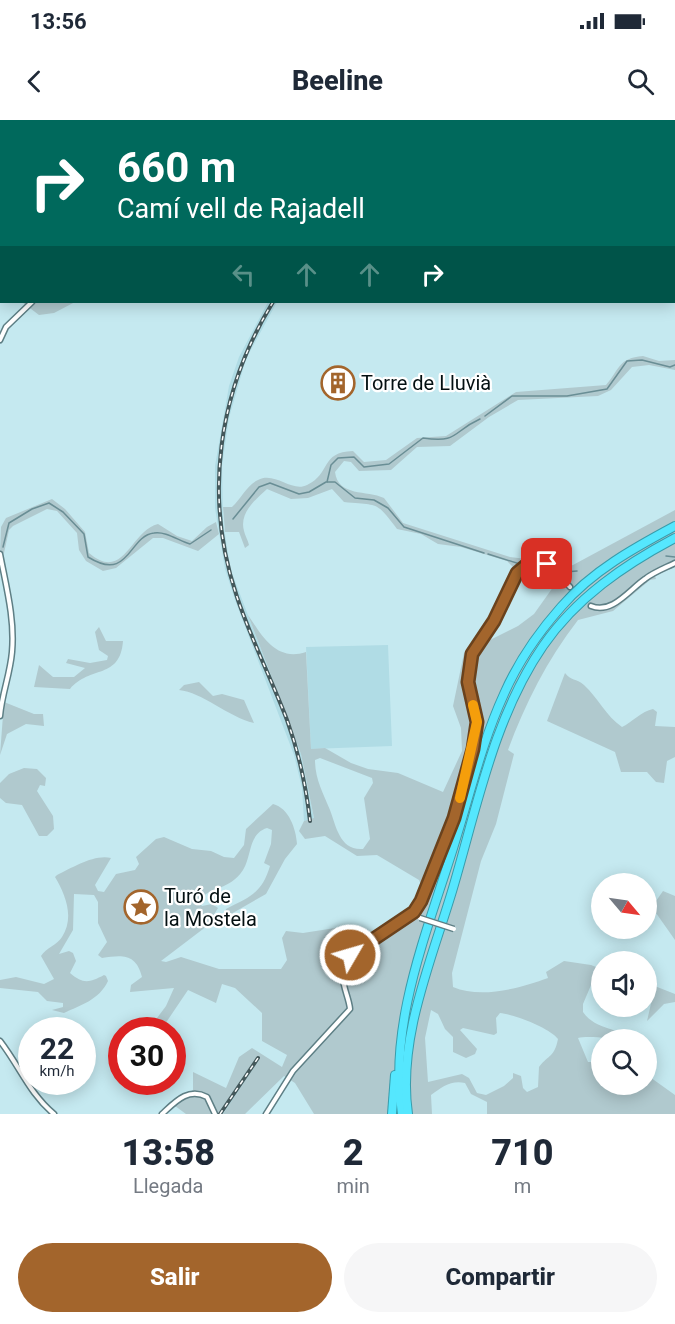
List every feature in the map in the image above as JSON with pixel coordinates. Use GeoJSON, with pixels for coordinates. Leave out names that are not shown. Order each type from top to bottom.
{"type":"FeatureCollection","features":[{"type":"Feature","properties":{"kind":"highway"},"geometry":{"type":"LineString","coordinates":[[392,1114],[396,1053],[418,962],[490,729],[520,663],[561,606],[584,584],[617,559],[675,526]]}},
{"type":"Feature","properties":{"kind":"highway"},"geometry":{"type":"LineString","coordinates":[[408,1114],[408,1059],[416,1014],[476,810],[514,698],[544,644],[570,613],[623,568],[675,538]]}},
{"type":"Feature","properties":{"kind":"highway"},"geometry":{"type":"LineString","coordinates":[[402,1032],[399,1084],[402,1114]]}},
{"type":"Feature","properties":{"kind":"street"},"geometry":{"type":"LineString","coordinates":[[0,340],[6,327],[31,303]]}},
{"type":"Feature","properties":{"kind":"street"},"geometry":{"type":"LineString","coordinates":[[0,554],[12,634],[8,676],[1,695],[0,716]]}},
{"type":"Feature","properties":{"kind":"street"},"geometry":{"type":"LineString","coordinates":[[266,1114],[293,1071],[350,1009],[343,976],[350,955],[412,913],[421,901],[454,818],[473,749],[477,722],[468,682],[472,654],[494,621],[517,573],[527,564],[536,562],[550,566],[570,587]]}},
{"type":"Feature","properties":{"kind":"street"},"geometry":{"type":"LineString","coordinates":[[591,606],[596,608],[610,605],[626,596],[642,580],[675,563]]}},
{"type":"Feature","properties":{"kind":"street"},"geometry":{"type":"LineString","coordinates":[[412,913],[456,930]]}},
{"type":"Feature","properties":{"kind":"street"},"geometry":{"type":"LineString","coordinates":[[0,1041],[22,1073],[33,1095],[54,1114]]}},
{"type":"Feature","properties":{"kind":"street"},"geometry":{"type":"LineString","coordinates":[[162,1114],[181,1097],[191,1094],[202,1094],[211,1103],[215,1114]]}},
{"type":"Feature","properties":{"kind":"shaded area"},"geometry":{"type":"Polygon","coordinates":[[[23,303],[73,303],[54,313],[39,315],[23,303]]]}},
{"type":"Feature","properties":{"kind":"shaded area"},"geometry":{"type":"Polygon","coordinates":[[[267,303],[276,303],[246,359],[229,418],[222,466],[223,520],[230,568],[301,754],[314,819],[304,821],[302,788],[294,755],[225,569],[215,508],[215,466],[229,386],[239,357],[267,303]]]}},
{"type":"Feature","properties":{"kind":"shaded area"},"geometry":{"type":"Polygon","coordinates":[[[643,356],[659,361],[675,360],[675,370],[649,365],[632,367],[611,390],[598,396],[518,400],[489,417],[450,446],[417,447],[391,470],[359,471],[351,462],[344,461],[335,472],[337,480],[347,489],[384,498],[403,523],[510,557],[550,562],[563,568],[573,565],[675,510],[675,567],[655,576],[656,579],[650,580],[613,611],[578,620],[556,651],[529,699],[508,750],[514,754],[496,824],[481,861],[452,973],[453,987],[488,992],[501,991],[548,978],[546,972],[564,961],[591,965],[591,985],[583,1004],[583,1012],[594,1022],[610,1029],[591,1029],[591,1037],[578,1038],[588,1062],[591,1062],[591,1095],[657,1095],[657,1082],[675,1095],[675,1114],[487,1114],[487,1102],[471,1094],[465,1083],[455,1082],[431,1095],[432,1114],[314,1114],[295,1083],[284,1076],[245,1114],[223,1114],[259,1060],[256,1058],[218,1114],[186,1114],[171,1103],[193,1090],[193,1072],[226,1088],[239,1057],[252,1048],[282,1067],[287,1055],[262,1041],[262,1013],[235,988],[222,984],[216,1003],[188,990],[170,1017],[158,1017],[166,1006],[174,988],[130,992],[131,985],[142,977],[136,963],[127,957],[102,958],[98,955],[107,942],[98,923],[98,902],[94,895],[74,894],[73,930],[59,954],[69,951],[73,953],[76,961],[70,973],[83,981],[106,976],[108,981],[100,993],[64,1013],[52,1010],[63,1007],[63,1003],[47,1001],[38,992],[0,988],[0,980],[16,977],[44,984],[54,979],[41,956],[60,940],[68,922],[67,906],[55,877],[57,875],[90,860],[111,858],[95,885],[98,891],[104,892],[116,874],[135,870],[139,864],[136,857],[156,839],[164,837],[192,849],[211,851],[224,857],[234,858],[244,845],[246,829],[273,804],[279,806],[291,820],[297,844],[285,859],[266,894],[224,916],[226,909],[254,893],[267,875],[270,866],[264,863],[271,844],[272,830],[267,828],[256,835],[253,840],[246,864],[238,877],[209,892],[198,901],[202,906],[212,904],[218,908],[207,926],[161,961],[166,962],[181,957],[219,969],[281,969],[287,960],[282,938],[286,931],[303,933],[335,928],[351,949],[411,907],[422,887],[419,880],[377,855],[357,856],[325,836],[305,839],[299,831],[304,821],[314,818],[301,754],[248,615],[265,639],[278,650],[295,654],[306,652],[311,749],[325,748],[351,763],[368,769],[398,773],[443,792],[462,751],[461,728],[453,706],[464,653],[474,643],[490,640],[518,626],[534,614],[556,583],[545,576],[520,574],[507,561],[461,547],[438,544],[421,534],[397,529],[380,509],[370,505],[344,502],[332,489],[308,498],[291,499],[267,489],[253,502],[244,518],[244,533],[249,545],[245,548],[239,532],[225,532],[223,507],[232,507],[251,485],[264,478],[301,487],[307,485],[320,475],[330,459],[343,452],[353,451],[364,462],[386,460],[417,438],[446,436],[516,392],[606,385],[620,365],[629,359],[643,356]],[[320,758],[315,760],[320,786],[337,830],[344,842],[355,849],[363,849],[370,839],[364,798],[373,783],[372,778],[320,758]],[[431,1010],[425,1038],[428,1082],[462,1074],[469,1078],[477,1093],[486,1095],[504,1086],[513,1078],[513,1073],[521,1076],[523,1088],[527,1092],[538,1087],[539,1067],[553,1053],[558,1039],[554,1035],[531,1022],[500,1013],[496,1018],[497,1033],[494,1035],[463,1028],[460,1030],[477,1049],[475,1054],[466,1058],[453,1052],[453,1037],[445,1029],[438,1014],[431,1010]]]}},
{"type":"Feature","properties":{"kind":"shaded area"},"geometry":{"type":"Polygon","coordinates":[[[52,499],[65,509],[85,532],[89,553],[101,561],[111,562],[119,559],[148,528],[158,524],[177,536],[192,541],[216,522],[219,534],[198,551],[163,538],[153,538],[116,568],[103,571],[86,561],[79,550],[77,533],[57,511],[47,509],[13,526],[9,530],[4,553],[0,554],[1,527],[6,518],[52,499]]]}},
{"type":"Feature","properties":{"kind":"shaded area"},"geometry":{"type":"Polygon","coordinates":[[[99,627],[106,641],[123,641],[121,653],[116,662],[103,671],[86,677],[70,689],[34,687],[39,665],[53,677],[74,677],[85,668],[66,663],[68,659],[90,663],[107,660],[108,656],[99,650],[95,632],[99,627]]]}},
{"type":"Feature","properties":{"kind":"shaded area"},"geometry":{"type":"Polygon","coordinates":[[[388,645],[392,746],[311,749],[306,647],[388,645]]]}},
{"type":"Feature","properties":{"kind":"shaded area"},"geometry":{"type":"Polygon","coordinates":[[[565,673],[584,685],[611,718],[622,727],[653,709],[657,712],[655,726],[675,727],[675,757],[667,761],[664,783],[656,782],[647,772],[621,772],[615,752],[547,721],[565,673]]]}},
{"type":"Feature","properties":{"kind":"shaded area"},"geometry":{"type":"Polygon","coordinates":[[[199,682],[213,696],[222,694],[244,700],[254,723],[235,716],[197,695],[179,690],[184,685],[199,682]]]}},
{"type":"Feature","properties":{"kind":"shaded area"},"geometry":{"type":"Polygon","coordinates":[[[4,702],[34,714],[43,714],[44,726],[26,724],[7,734],[0,755],[4,702]]]}},
{"type":"Feature","properties":{"kind":"shaded area"},"geometry":{"type":"Polygon","coordinates":[[[24,768],[37,769],[46,778],[45,786],[40,785],[37,791],[53,816],[54,829],[47,836],[39,836],[22,805],[6,803],[0,798],[0,783],[9,774],[24,768]]]}},
{"type":"Feature","properties":{"kind":"shaded area"},"geometry":{"type":"Polygon","coordinates":[[[663,891],[675,896],[675,940],[657,914],[657,900],[663,891]]]}},
{"type":"Feature","properties":{"kind":"shaded area"},"geometry":{"type":"Polygon","coordinates":[[[657,987],[675,994],[675,1002],[664,1004],[657,1011],[657,987]]]}},
{"type":"Feature","properties":{"kind":"shaded area"},"geometry":{"type":"Polygon","coordinates":[[[256,1057],[259,1060],[244,1085],[223,1114],[218,1114],[256,1057]]]}},
{"type":"Feature","properties":{"kind":"waterway"},"geometry":{"type":"LineString","coordinates":[[485,416],[512,396],[567,396],[607,389],[627,361],[642,360],[670,367],[675,365]]}},
{"type":"Feature","properties":{"kind":"waterway"},"geometry":{"type":"LineString","coordinates":[[327,482],[331,465],[338,458],[354,457],[364,467],[389,464],[423,438],[450,438],[480,419]]}},
{"type":"Feature","properties":{"kind":"waterway"},"geometry":{"type":"LineString","coordinates":[[233,519],[259,487],[270,483],[299,494],[309,492],[326,482]]}},
{"type":"Feature","properties":{"kind":"waterway"},"geometry":{"type":"LineString","coordinates":[[327,482],[335,482],[355,498],[374,500],[388,508],[404,527],[484,553]]}},
{"type":"Feature","properties":{"kind":"waterway"},"geometry":{"type":"LineString","coordinates":[[3,547],[9,523],[32,509],[49,503],[63,512],[84,534],[88,557],[102,564],[112,565],[120,562],[145,536],[154,533],[168,535],[190,544],[211,530]]}},
{"type":"Feature","properties":{"kind":"waterway"},"geometry":{"type":"LineString","coordinates":[[488,554],[523,565]]}},
{"type":"Feature","properties":{"kind":"waterway"},"geometry":{"type":"LineString","coordinates":[[666,556],[675,557]]}},
{"type":"Feature","properties":{"kind":"waterway"},"geometry":{"type":"LineString","coordinates":[[528,567],[550,573]]}},
{"type":"Feature","properties":{"kind":"waterway"},"geometry":{"type":"LineString","coordinates":[[565,572],[577,571]]}},
{"type":"Feature","properties":{"kind":"tunnel"},"geometry":{"type":"LineString","coordinates":[[570,587],[591,606]]}},
{"type":"Feature","properties":{"kind":"railway"},"geometry":{"type":"LineString","coordinates":[[272,303],[254,336],[239,372],[228,408],[219,483],[221,521],[227,559],[237,597],[295,745],[310,821]]}},
{"type":"Feature","properties":{"kind":"railway"},"geometry":{"type":"LineString","coordinates":[[220,1114],[258,1058]]}},
{"type":"Feature","properties":{"kind":"slow traffic"},"geometry":{"type":"LineString","coordinates":[[460,798],[473,749],[477,722],[473,705]]}},
{"type":"Feature","properties":{"kind":"place","name":"Torre de Lluvià"},"geometry":{"type":"Point","coordinates":[338,383]}},
{"type":"Feature","properties":{"kind":"place","name":"Turó de la Mostela"},"geometry":{"type":"Point","coordinates":[141,907]}},
{"type":"Feature","properties":{"kind":"route"},"geometry":{"type":"LineString","coordinates":[[350,955],[366,942],[414,912],[421,901],[454,818],[473,749],[477,722],[469,696],[468,682],[472,654],[494,621],[519,570],[530,562],[547,564]]}}]}
